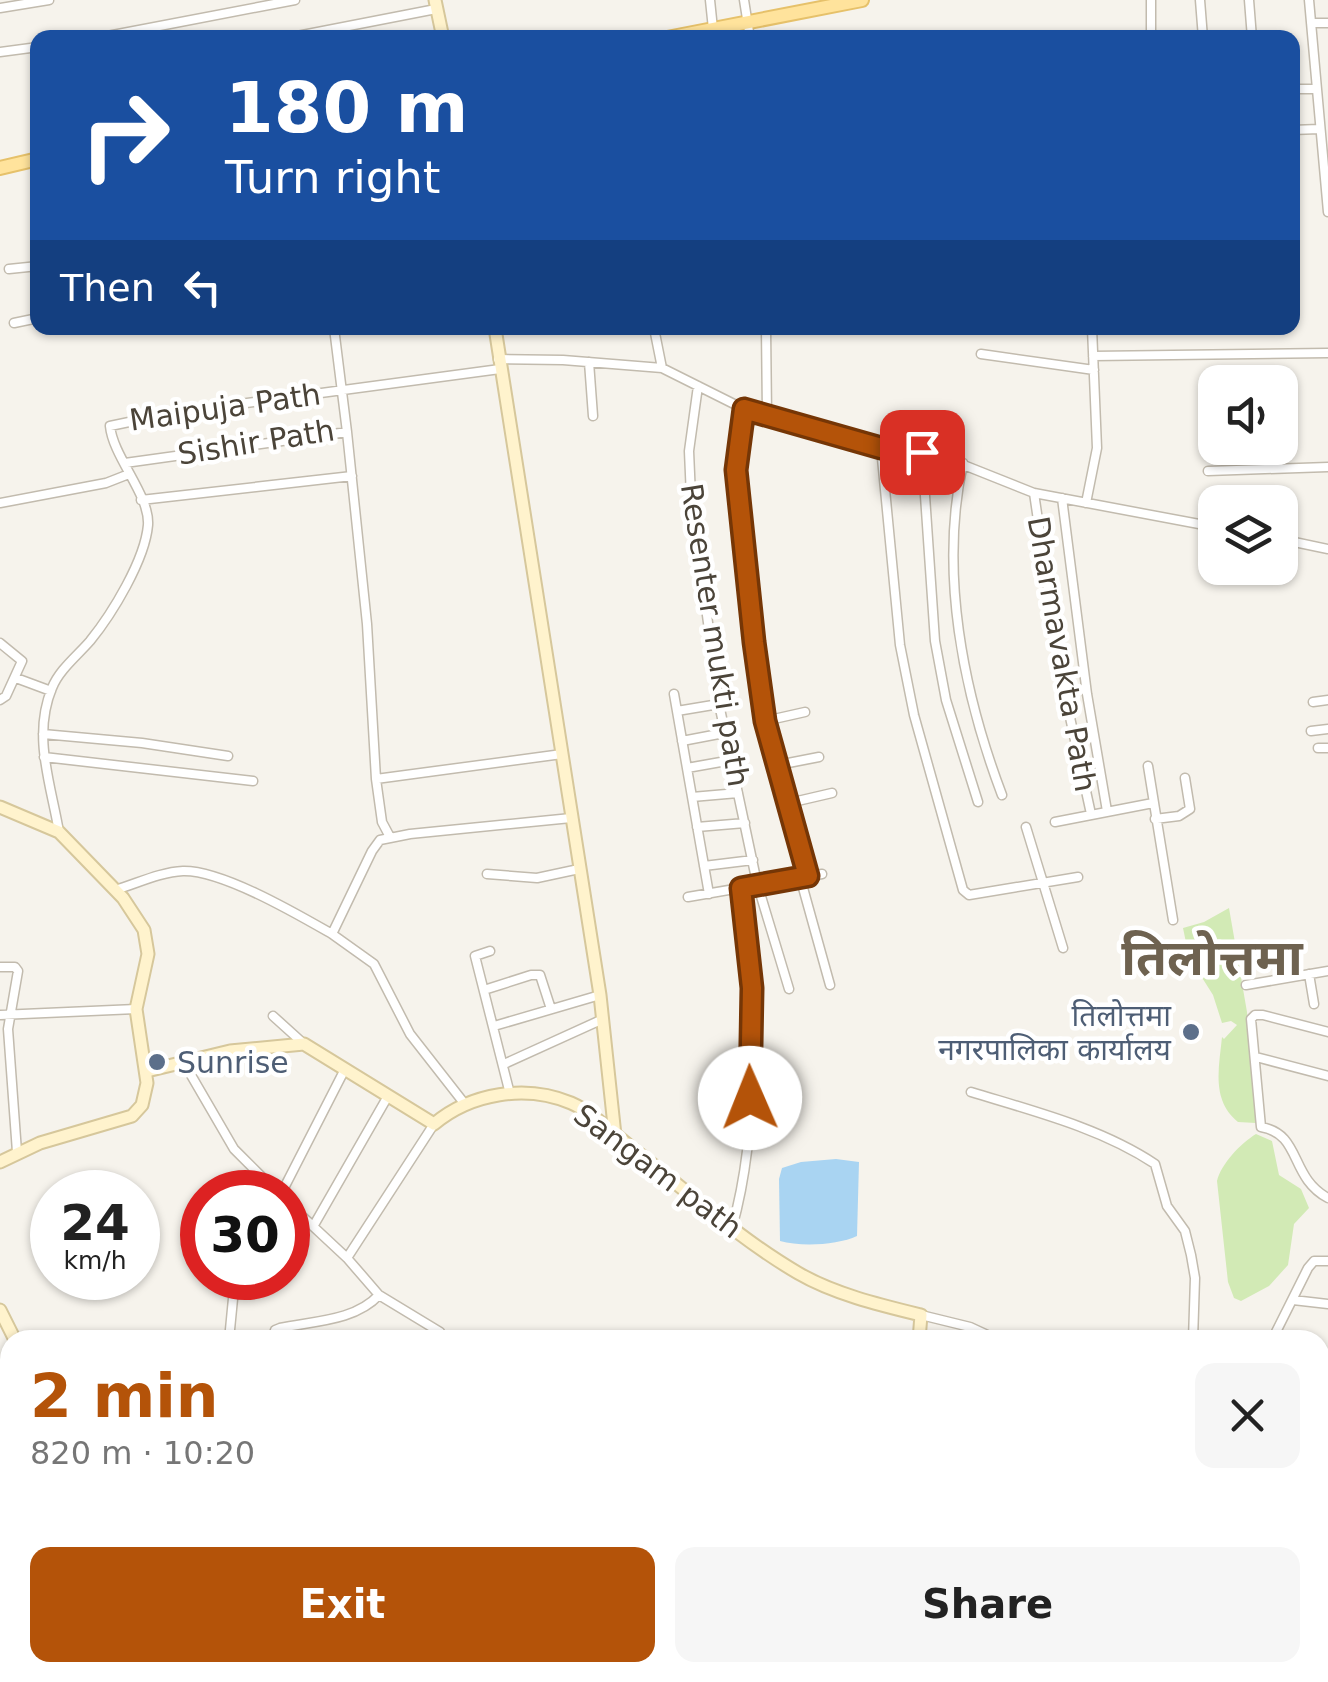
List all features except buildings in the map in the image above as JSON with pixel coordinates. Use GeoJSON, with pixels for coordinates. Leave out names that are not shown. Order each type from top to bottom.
{"type":"FeatureCollection","features":[{"type":"Feature","properties":{"kind":"main road"},"geometry":{"type":"LineString","coordinates":[[752,30],[862,0]]}},
{"type":"Feature","properties":{"kind":"main road"},"geometry":{"type":"LineString","coordinates":[[0,168],[30,162]]}},
{"type":"Feature","properties":{"kind":"street"},"geometry":{"type":"LineString","coordinates":[[0,8],[49,0]]}},
{"type":"Feature","properties":{"kind":"street"},"geometry":{"type":"LineString","coordinates":[[139,30],[295,0]]}},
{"type":"Feature","properties":{"kind":"street"},"geometry":{"type":"LineString","coordinates":[[710,0],[713,30]]}},
{"type":"Feature","properties":{"kind":"street"},"geometry":{"type":"LineString","coordinates":[[744,0],[748,30]]}},
{"type":"Feature","properties":{"kind":"street"},"geometry":{"type":"LineString","coordinates":[[1151,0],[1151,30]]}},
{"type":"Feature","properties":{"kind":"street"},"geometry":{"type":"LineString","coordinates":[[1200,0],[1202,30]]}},
{"type":"Feature","properties":{"kind":"street"},"geometry":{"type":"LineString","coordinates":[[1249,0],[1251,30]]}},
{"type":"Feature","properties":{"kind":"street"},"geometry":{"type":"LineString","coordinates":[[1309,0],[1328,212]]}},
{"type":"Feature","properties":{"kind":"street"},"geometry":{"type":"LineString","coordinates":[[323,30],[435,5],[441,30]]}},
{"type":"Feature","properties":{"kind":"street"},"geometry":{"type":"LineString","coordinates":[[1311,23],[1328,23]]}},
{"type":"Feature","properties":{"kind":"street"},"geometry":{"type":"LineString","coordinates":[[0,52],[30,48]]}},
{"type":"Feature","properties":{"kind":"street"},"geometry":{"type":"LineString","coordinates":[[1300,89],[1316,89]]}},
{"type":"Feature","properties":{"kind":"street"},"geometry":{"type":"LineString","coordinates":[[1300,130],[1318,129]]}},
{"type":"Feature","properties":{"kind":"street"},"geometry":{"type":"LineString","coordinates":[[9,269],[30,267]]}},
{"type":"Feature","properties":{"kind":"street"},"geometry":{"type":"LineString","coordinates":[[14,323],[30,320]]}},
{"type":"Feature","properties":{"kind":"street","name":"Sishir Path"},"geometry":{"type":"LineString","coordinates":[[125,463],[347,432],[335,335]]}},
{"type":"Feature","properties":{"kind":"street"},"geometry":{"type":"LineString","coordinates":[[496,335],[600,995],[616,1135]]}},
{"type":"Feature","properties":{"kind":"street"},"geometry":{"type":"LineString","coordinates":[[655,335],[662,368],[744,409],[881,448],[922,452],[963,463],[1034,493],[1198,525]]}},
{"type":"Feature","properties":{"kind":"street"},"geometry":{"type":"LineString","coordinates":[[766,335],[767,415]]}},
{"type":"Feature","properties":{"kind":"street"},"geometry":{"type":"LineString","coordinates":[[1086,503],[1097,448],[1092,335]]}},
{"type":"Feature","properties":{"kind":"street"},"geometry":{"type":"LineString","coordinates":[[1093,356],[1328,353]]}},
{"type":"Feature","properties":{"kind":"street"},"geometry":{"type":"LineString","coordinates":[[980,354],[1094,370]]}},
{"type":"Feature","properties":{"kind":"street"},"geometry":{"type":"LineString","coordinates":[[589,362],[593,416]]}},
{"type":"Feature","properties":{"kind":"street","name":"Maipuja Path"},"geometry":{"type":"LineString","coordinates":[[125,463],[110,426],[172,413],[498,364],[589,362],[662,368]]}},
{"type":"Feature","properties":{"kind":"street","name":"Resenter mukti path"},"geometry":{"type":"LineString","coordinates":[[698,386],[690,452],[691,496],[724,733],[757,883],[789,989]]}},
{"type":"Feature","properties":{"kind":"street"},"geometry":{"type":"LineString","coordinates":[[744,409],[736,470],[765,721],[789,803],[830,985]]}},
{"type":"Feature","properties":{"kind":"street"},"geometry":{"type":"LineString","coordinates":[[347,432],[368,642],[376,779],[382,822],[390,837]]}},
{"type":"Feature","properties":{"kind":"street"},"geometry":{"type":"LineString","coordinates":[[881,448],[900,645],[914,715],[964,890],[970,895],[1078,877]]}},
{"type":"Feature","properties":{"kind":"street"},"geometry":{"type":"LineString","coordinates":[[922,452],[935,641],[946,700],[978,802]]}},
{"type":"Feature","properties":{"kind":"street"},"geometry":{"type":"LineString","coordinates":[[59,832],[44,758],[43,734],[51,690],[93,637],[139,562],[149,520],[125,463]]}},
{"type":"Feature","properties":{"kind":"street"},"geometry":{"type":"LineString","coordinates":[[963,463],[954,524],[960,639],[971,700],[1002,795]]}},
{"type":"Feature","properties":{"kind":"street"},"geometry":{"type":"LineString","coordinates":[[1208,471],[1328,468]]}},
{"type":"Feature","properties":{"kind":"street"},"geometry":{"type":"LineString","coordinates":[[0,503],[106,483],[129,474]]}},
{"type":"Feature","properties":{"kind":"street"},"geometry":{"type":"LineString","coordinates":[[141,500],[352,476]]}},
{"type":"Feature","properties":{"kind":"street","name":"Dharmavakta Path"},"geometry":{"type":"LineString","coordinates":[[1034,493],[1061,676],[1092,814]]}},
{"type":"Feature","properties":{"kind":"street"},"geometry":{"type":"LineString","coordinates":[[1062,498],[1087,694],[1107,811]]}},
{"type":"Feature","properties":{"kind":"street"},"geometry":{"type":"LineString","coordinates":[[1298,542],[1328,549]]}},
{"type":"Feature","properties":{"kind":"street"},"geometry":{"type":"LineString","coordinates":[[0,642],[22,661],[16,678],[0,700]]}},
{"type":"Feature","properties":{"kind":"street"},"geometry":{"type":"LineString","coordinates":[[16,678],[51,690]]}},
{"type":"Feature","properties":{"kind":"street"},"geometry":{"type":"LineString","coordinates":[[674,694],[709,894]]}},
{"type":"Feature","properties":{"kind":"street"},"geometry":{"type":"LineString","coordinates":[[1313,702],[1328,700]]}},
{"type":"Feature","properties":{"kind":"street"},"geometry":{"type":"LineString","coordinates":[[677,711],[720,704]]}},
{"type":"Feature","properties":{"kind":"street"},"geometry":{"type":"LineString","coordinates":[[765,721],[805,712]]}},
{"type":"Feature","properties":{"kind":"street"},"geometry":{"type":"LineString","coordinates":[[1311,730],[1328,729]]}},
{"type":"Feature","properties":{"kind":"street"},"geometry":{"type":"LineString","coordinates":[[682,741],[724,733]]}},
{"type":"Feature","properties":{"kind":"street"},"geometry":{"type":"LineString","coordinates":[[43,734],[228,756]]}},
{"type":"Feature","properties":{"kind":"street"},"geometry":{"type":"LineString","coordinates":[[376,779],[562,754]]}},
{"type":"Feature","properties":{"kind":"street"},"geometry":{"type":"LineString","coordinates":[[778,765],[819,757]]}},
{"type":"Feature","properties":{"kind":"street"},"geometry":{"type":"LineString","coordinates":[[44,758],[253,781]]}},
{"type":"Feature","properties":{"kind":"street"},"geometry":{"type":"LineString","coordinates":[[687,768],[732,760]]}},
{"type":"Feature","properties":{"kind":"street"},"geometry":{"type":"LineString","coordinates":[[1148,766],[1174,920]]}},
{"type":"Feature","properties":{"kind":"street"},"geometry":{"type":"LineString","coordinates":[[1155,818],[1179,816],[1190,810],[1185,778]]}},
{"type":"Feature","properties":{"kind":"street"},"geometry":{"type":"LineString","coordinates":[[692,797],[738,793]]}},
{"type":"Feature","properties":{"kind":"street"},"geometry":{"type":"LineString","coordinates":[[789,803],[832,793]]}},
{"type":"Feature","properties":{"kind":"street"},"geometry":{"type":"LineString","coordinates":[[1055,822],[1153,803]]}},
{"type":"Feature","properties":{"kind":"street"},"geometry":{"type":"LineString","coordinates":[[0,806],[59,832],[115,890],[144,930],[148,954],[136,1009],[147,1071],[142,1105],[132,1116],[83,1128],[0,1162]]}},
{"type":"Feature","properties":{"kind":"street"},"geometry":{"type":"LineString","coordinates":[[332,934],[380,840],[571,818]]}},
{"type":"Feature","properties":{"kind":"street"},"geometry":{"type":"LineString","coordinates":[[697,827],[745,823]]}},
{"type":"Feature","properties":{"kind":"street"},"geometry":{"type":"LineString","coordinates":[[1026,827],[1064,948]]}},
{"type":"Feature","properties":{"kind":"street"},"geometry":{"type":"LineString","coordinates":[[704,866],[753,860]]}},
{"type":"Feature","properties":{"kind":"street"},"geometry":{"type":"LineString","coordinates":[[487,874],[537,878],[579,869]]}},
{"type":"Feature","properties":{"kind":"street"},"geometry":{"type":"LineString","coordinates":[[115,890],[168,873],[201,873],[236,885],[332,934],[374,964],[410,1034],[464,1103]]}},
{"type":"Feature","properties":{"kind":"street"},"geometry":{"type":"LineString","coordinates":[[688,897],[822,874]]}},
{"type":"Feature","properties":{"kind":"street"},"geometry":{"type":"LineString","coordinates":[[732,1228],[744,1187],[751,1130],[752,988],[741,888]]}},
{"type":"Feature","properties":{"kind":"street"},"geometry":{"type":"LineString","coordinates":[[490,951],[475,956],[510,1094]]}},
{"type":"Feature","properties":{"kind":"street"},"geometry":{"type":"LineString","coordinates":[[0,967],[17,968],[5,1014],[17,1152]]}},
{"type":"Feature","properties":{"kind":"street"},"geometry":{"type":"LineString","coordinates":[[1246,985],[1328,971]]}},
{"type":"Feature","properties":{"kind":"street"},"geometry":{"type":"LineString","coordinates":[[484,990],[532,974],[540,975],[551,1008]]}},
{"type":"Feature","properties":{"kind":"street"},"geometry":{"type":"LineString","coordinates":[[1309,974],[1314,1004]]}},
{"type":"Feature","properties":{"kind":"street"},"geometry":{"type":"LineString","coordinates":[[494,1026],[600,995]]}},
{"type":"Feature","properties":{"kind":"street"},"geometry":{"type":"LineString","coordinates":[[5,1014],[136,1009]]}},
{"type":"Feature","properties":{"kind":"street"},"geometry":{"type":"LineString","coordinates":[[1328,1032],[1255,1014],[1251,1019],[1260,1127],[1272,1129],[1285,1138],[1308,1186],[1328,1198]]}},
{"type":"Feature","properties":{"kind":"street"},"geometry":{"type":"LineString","coordinates":[[273,1016],[304,1044],[434,1124],[348,1258]]}},
{"type":"Feature","properties":{"kind":"street"},"geometry":{"type":"LineString","coordinates":[[504,1064],[603,1019]]}},
{"type":"Feature","properties":{"kind":"street"},"geometry":{"type":"LineString","coordinates":[[147,1071],[230,1051],[304,1044]]}},
{"type":"Feature","properties":{"kind":"street"},"geometry":{"type":"LineString","coordinates":[[1256,1057],[1328,1076]]}},
{"type":"Feature","properties":{"kind":"street"},"geometry":{"type":"LineString","coordinates":[[184,1062],[234,1148],[256,1170]]}},
{"type":"Feature","properties":{"kind":"street"},"geometry":{"type":"LineString","coordinates":[[291,1170],[345,1069]]}},
{"type":"Feature","properties":{"kind":"street","name":"Sangam path"},"geometry":{"type":"LineString","coordinates":[[434,1124],[464,1103],[510,1094],[528,1092],[572,1103],[732,1228],[801,1275],[880,1305],[921,1315]]}},
{"type":"Feature","properties":{"kind":"street"},"geometry":{"type":"LineString","coordinates":[[971,1092],[1048,1116],[1139,1153],[1155,1164],[1168,1206],[1184,1231],[1192,1255],[1193,1330]]}},
{"type":"Feature","properties":{"kind":"street"},"geometry":{"type":"LineString","coordinates":[[314,1225],[388,1096]]}},
{"type":"Feature","properties":{"kind":"street"},"geometry":{"type":"LineString","coordinates":[[310,1222],[379,1295],[437,1330]]}},
{"type":"Feature","properties":{"kind":"street"},"geometry":{"type":"LineString","coordinates":[[1278,1330],[1311,1263],[1328,1261]]}},
{"type":"Feature","properties":{"kind":"street"},"geometry":{"type":"LineString","coordinates":[[275,1330],[350,1314],[379,1295]]}},
{"type":"Feature","properties":{"kind":"street"},"geometry":{"type":"LineString","coordinates":[[231,1330],[233,1300]]}},
{"type":"Feature","properties":{"kind":"street"},"geometry":{"type":"LineString","coordinates":[[1294,1300],[1328,1304]]}},
{"type":"Feature","properties":{"kind":"street"},"geometry":{"type":"LineString","coordinates":[[920,1330],[921,1315],[976,1330]]}},
{"type":"Feature","properties":{"kind":"green space"},"geometry":{"type":"Polygon","coordinates":[[[1229,908],[1247,1012],[1256,1123],[1238,1122],[1220,1094],[1222,1037],[1237,1025],[1231,1021],[1222,1023],[1213,995],[1189,957],[1183,928],[1229,908]]]}},
{"type":"Feature","properties":{"kind":"green space"},"geometry":{"type":"Polygon","coordinates":[[[1256,1134],[1272,1141],[1279,1175],[1301,1189],[1309,1208],[1294,1224],[1288,1265],[1269,1286],[1241,1301],[1234,1298],[1228,1282],[1217,1181],[1232,1154],[1256,1134]]]}},
{"type":"Feature","properties":{"kind":"water"},"geometry":{"type":"Polygon","coordinates":[[[836,1159],[859,1162],[857,1236],[819,1244],[780,1241],[782,1168],[836,1159]]]}},
{"type":"Feature","properties":{"kind":"place","name":"तिलोत्तमा नगरपालिका कार्यालय"},"geometry":{"type":"Point","coordinates":[1191,1032]}},
{"type":"Feature","properties":{"kind":"place","name":"Sunrise"},"geometry":{"type":"Point","coordinates":[157,1062]}},
{"type":"Feature","properties":{"kind":"district","name":"तिलोत्तमा"},"geometry":{"type":"Point","coordinates":[1212,958]}},
{"type":"Feature","properties":{"kind":"route"},"geometry":{"type":"LineString","coordinates":[[750,1098],[752,988],[741,888],[808,876],[765,721],[754,642],[736,470],[744,409],[881,448],[922,452]]}}]}
